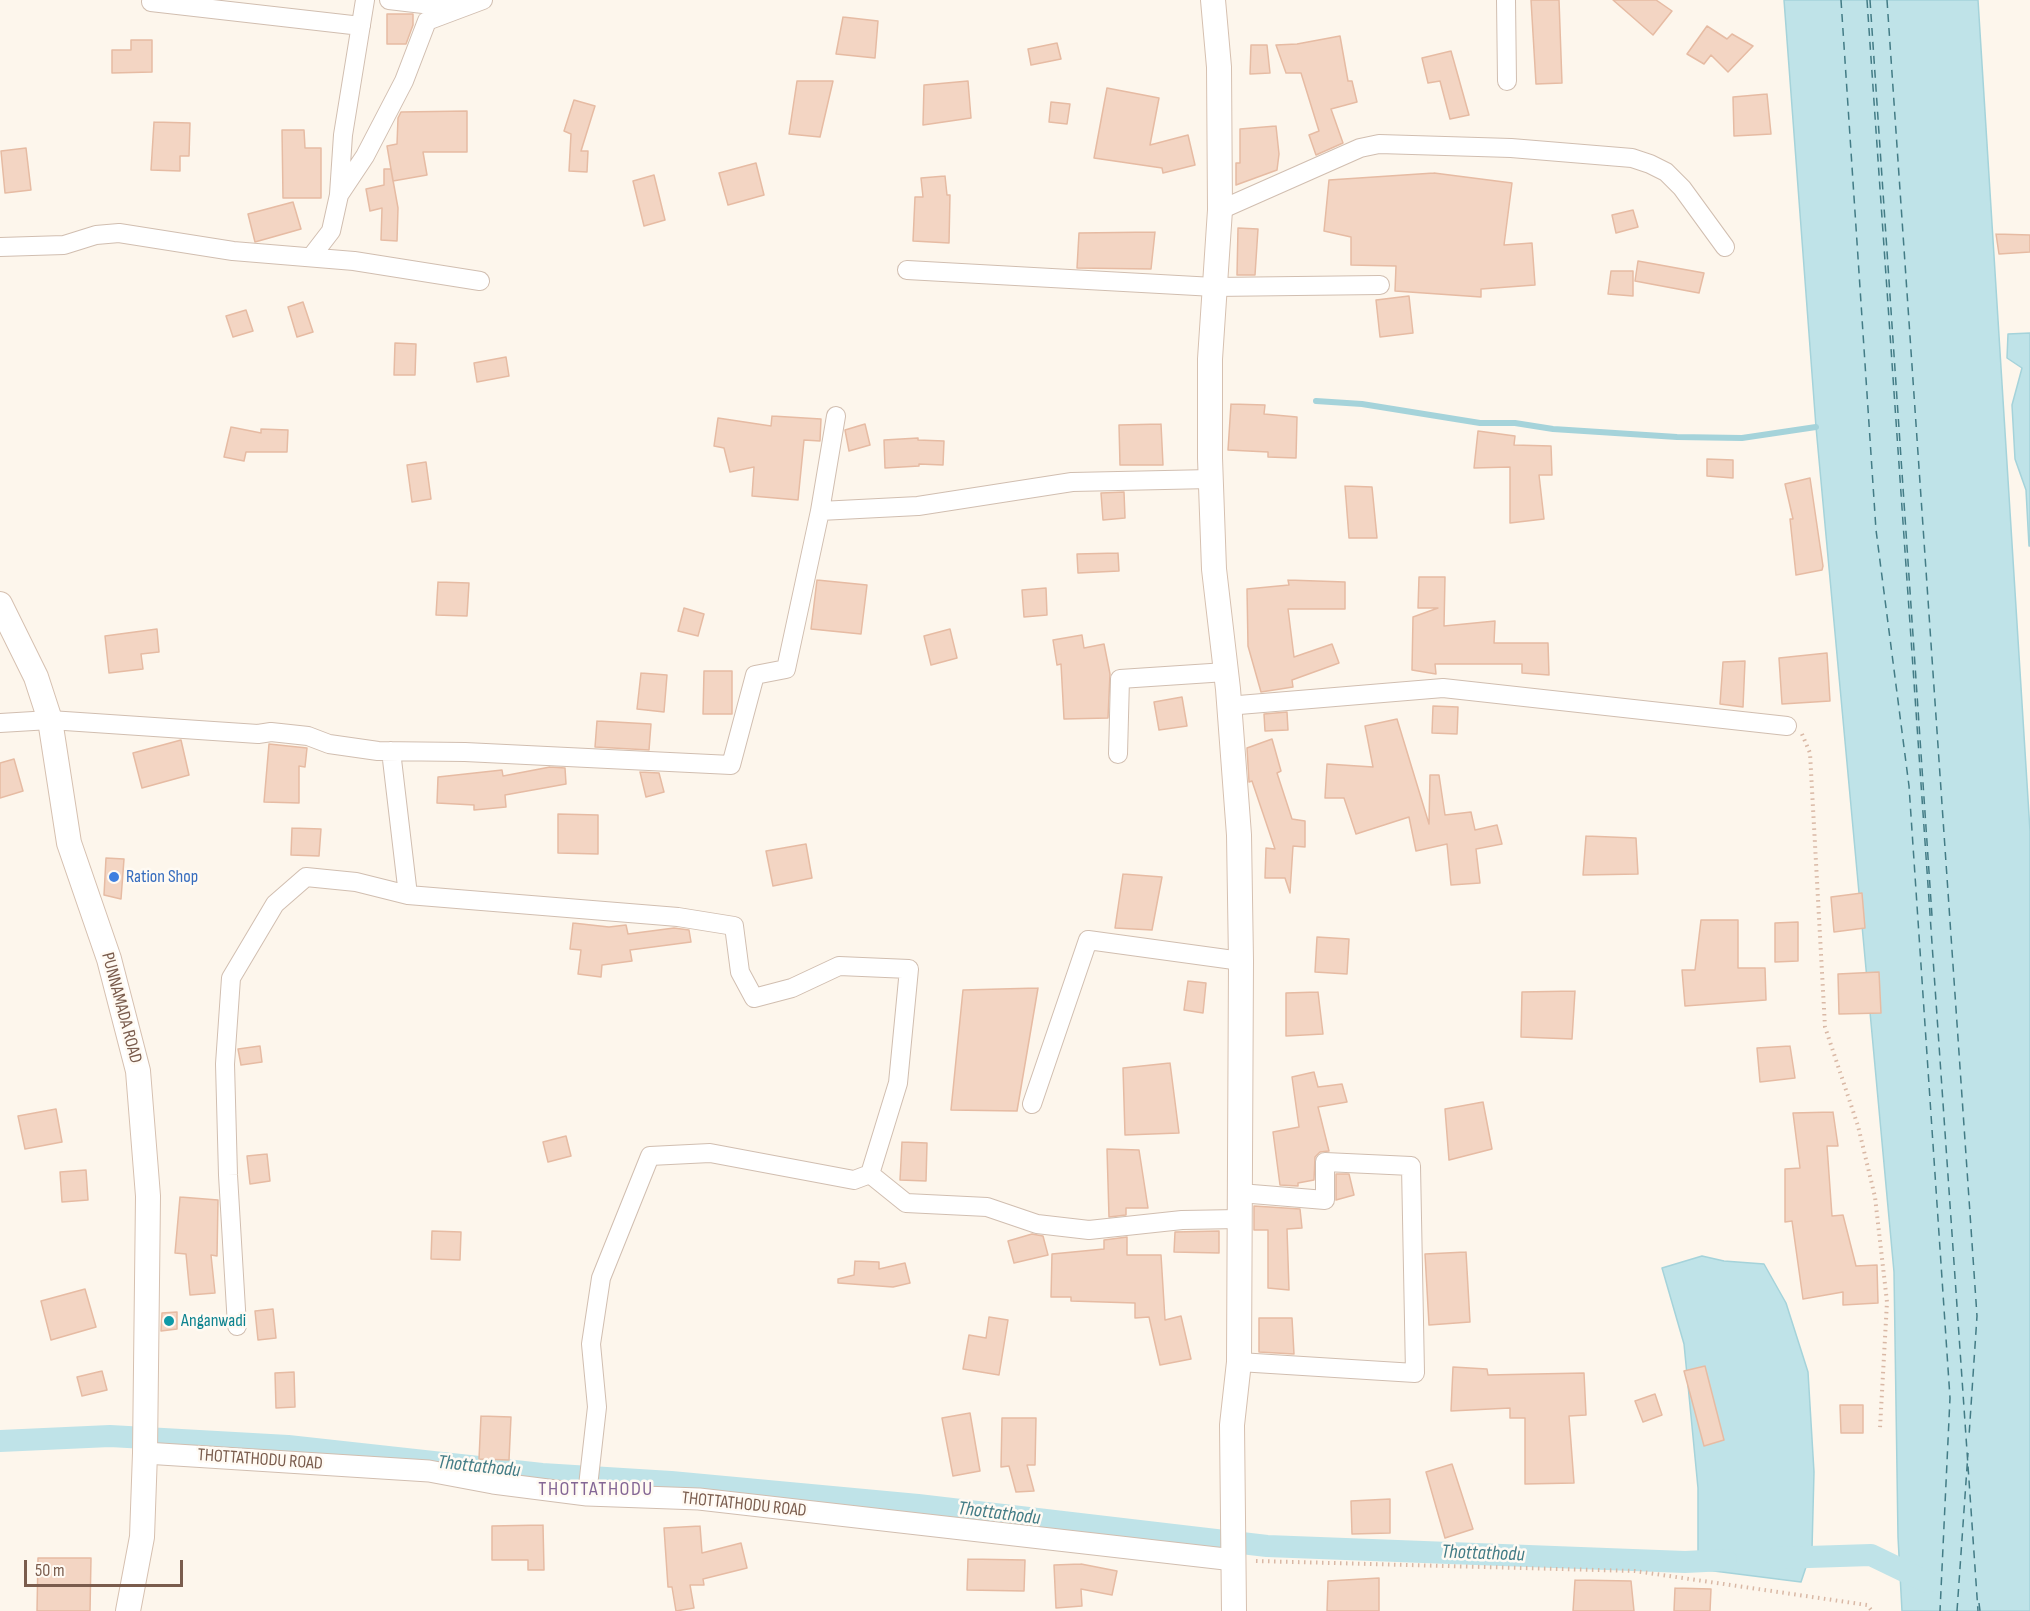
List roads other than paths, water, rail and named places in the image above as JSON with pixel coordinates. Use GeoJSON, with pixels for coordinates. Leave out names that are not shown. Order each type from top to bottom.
{"type":"FeatureCollection","features":[{"type":"Feature","properties":{"kind":"main road"},"geometry":{"type":"LineString","coordinates":[[1213,0],[1220,68],[1220,210],[1210,359],[1211,478],[1214,569],[1226,672],[1239,835],[1241,961],[1239,1362],[1232,1425],[1234,1611]]}},
{"type":"Feature","properties":{"kind":"main road","name":"PUNNAMADA ROAD"},"geometry":{"type":"LineString","coordinates":[[0,604],[36,676],[50,720],[69,843],[109,959],[138,1071],[148,1196],[145,1443],[142,1537],[128,1611]]}},
{"type":"Feature","properties":{"kind":"street"},"geometry":{"type":"LineString","coordinates":[[311,256],[331,231],[339,195],[343,135],[365,0]]}},
{"type":"Feature","properties":{"kind":"street"},"geometry":{"type":"LineString","coordinates":[[389,0],[459,8]]}},
{"type":"Feature","properties":{"kind":"street"},"geometry":{"type":"LineString","coordinates":[[339,195],[364,156],[404,81],[427,21],[483,0]]}},
{"type":"Feature","properties":{"kind":"street"},"geometry":{"type":"LineString","coordinates":[[1506,0],[1507,81]]}},
{"type":"Feature","properties":{"kind":"street"},"geometry":{"type":"LineString","coordinates":[[151,2],[361,26]]}},
{"type":"Feature","properties":{"kind":"street"},"geometry":{"type":"LineString","coordinates":[[1220,210],[1360,147],[1379,144],[1511,148],[1632,158],[1650,164],[1666,172],[1682,188],[1725,247]]}},
{"type":"Feature","properties":{"kind":"street"},"geometry":{"type":"LineString","coordinates":[[0,248],[64,245],[96,235],[119,233],[233,251],[311,256],[480,280]]}},
{"type":"Feature","properties":{"kind":"street"},"geometry":{"type":"LineString","coordinates":[[907,270],[1214,287],[1380,285]]}},
{"type":"Feature","properties":{"kind":"street"},"geometry":{"type":"LineString","coordinates":[[0,723],[50,720],[258,734],[290,734],[308,736],[329,744],[391,751],[465,752],[731,765],[755,675],[786,669],[820,511],[836,416]]}},
{"type":"Feature","properties":{"kind":"street"},"geometry":{"type":"LineString","coordinates":[[820,511],[918,506],[1072,482],[1211,478]]}},
{"type":"Feature","properties":{"kind":"street"},"geometry":{"type":"LineString","coordinates":[[1118,754],[1120,679],[1226,672]]}},
{"type":"Feature","properties":{"kind":"street"},"geometry":{"type":"LineString","coordinates":[[1227,706],[1443,688],[1787,726]]}},
{"type":"Feature","properties":{"kind":"street"},"geometry":{"type":"LineString","coordinates":[[391,751],[408,895]]}},
{"type":"Feature","properties":{"kind":"street"},"geometry":{"type":"LineString","coordinates":[[237,1326],[228,1175],[225,1064],[231,978],[275,904],[306,878],[356,882],[408,895],[678,917],[734,926],[740,972],[754,998],[792,988],[839,966],[909,969],[898,1083],[870,1174]]}},
{"type":"Feature","properties":{"kind":"street"},"geometry":{"type":"LineString","coordinates":[[1032,1104],[1088,940],[1241,961]]}},
{"type":"Feature","properties":{"kind":"street"},"geometry":{"type":"LineString","coordinates":[[588,1484],[597,1407],[591,1344],[601,1278],[650,1156],[710,1153],[854,1180],[870,1174]]}},
{"type":"Feature","properties":{"kind":"street"},"geometry":{"type":"LineString","coordinates":[[1239,1192],[1325,1200],[1325,1162],[1411,1166],[1415,1373],[1239,1362]]}},
{"type":"Feature","properties":{"kind":"street"},"geometry":{"type":"LineString","coordinates":[[870,1174],[906,1203],[987,1207],[1037,1224],[1089,1230],[1182,1220],[1239,1219]]}},
{"type":"Feature","properties":{"kind":"street","name":"THOTTATHODU ROAD"},"geometry":{"type":"LineString","coordinates":[[145,1443],[429,1471],[493,1483],[588,1484],[699,1499],[1234,1557]]}},
{"type":"Feature","properties":{"kind":"water"},"geometry":{"type":"Polygon","coordinates":[[[1784,0],[1978,0],[2030,831],[2030,1611],[1902,1611],[1898,1537],[1894,1272],[1816,427],[1784,0]]]}},
{"type":"Feature","properties":{"kind":"water"},"geometry":{"type":"Polygon","coordinates":[[[2030,333],[2029,546],[2026,490],[2015,459],[2012,405],[2022,368],[2007,358],[2008,334],[2030,333]]]}},
{"type":"Feature","properties":{"kind":"water"},"geometry":{"type":"Polygon","coordinates":[[[1702,1256],[1724,1261],[1764,1264],[1786,1303],[1808,1372],[1814,1472],[1812,1549],[1801,1582],[1698,1569],[1698,1488],[1684,1344],[1662,1268],[1702,1256]]]}},
{"type":"Feature","properties":{"kind":"waterway"},"geometry":{"type":"LineString","coordinates":[[1316,401],[1362,404],[1480,423],[1515,423],[1553,429],[1677,437],[1742,438],[1816,427]]}},
{"type":"Feature","properties":{"kind":"waterway","name":"Thottathodu"},"geometry":{"type":"LineString","coordinates":[[0,1441],[110,1436],[288,1446],[542,1474],[671,1482],[918,1505],[1267,1546],[1685,1562],[1726,1560]]}},
{"type":"Feature","properties":{"kind":"waterway","name":"Thottathodu"},"geometry":{"type":"LineString","coordinates":[[1777,1558],[1871,1555],[1927,1582]]}},
{"type":"Feature","properties":{"kind":"place","name":"Ration Shop"},"geometry":{"type":"Point","coordinates":[114,877]}},
{"type":"Feature","properties":{"kind":"place","name":"Anganwadi"},"geometry":{"type":"Point","coordinates":[169,1321]}},
{"type":"Feature","properties":{"kind":"district","name":"THOTTATHODU"},"geometry":{"type":"Point","coordinates":[596,1490]}}]}
